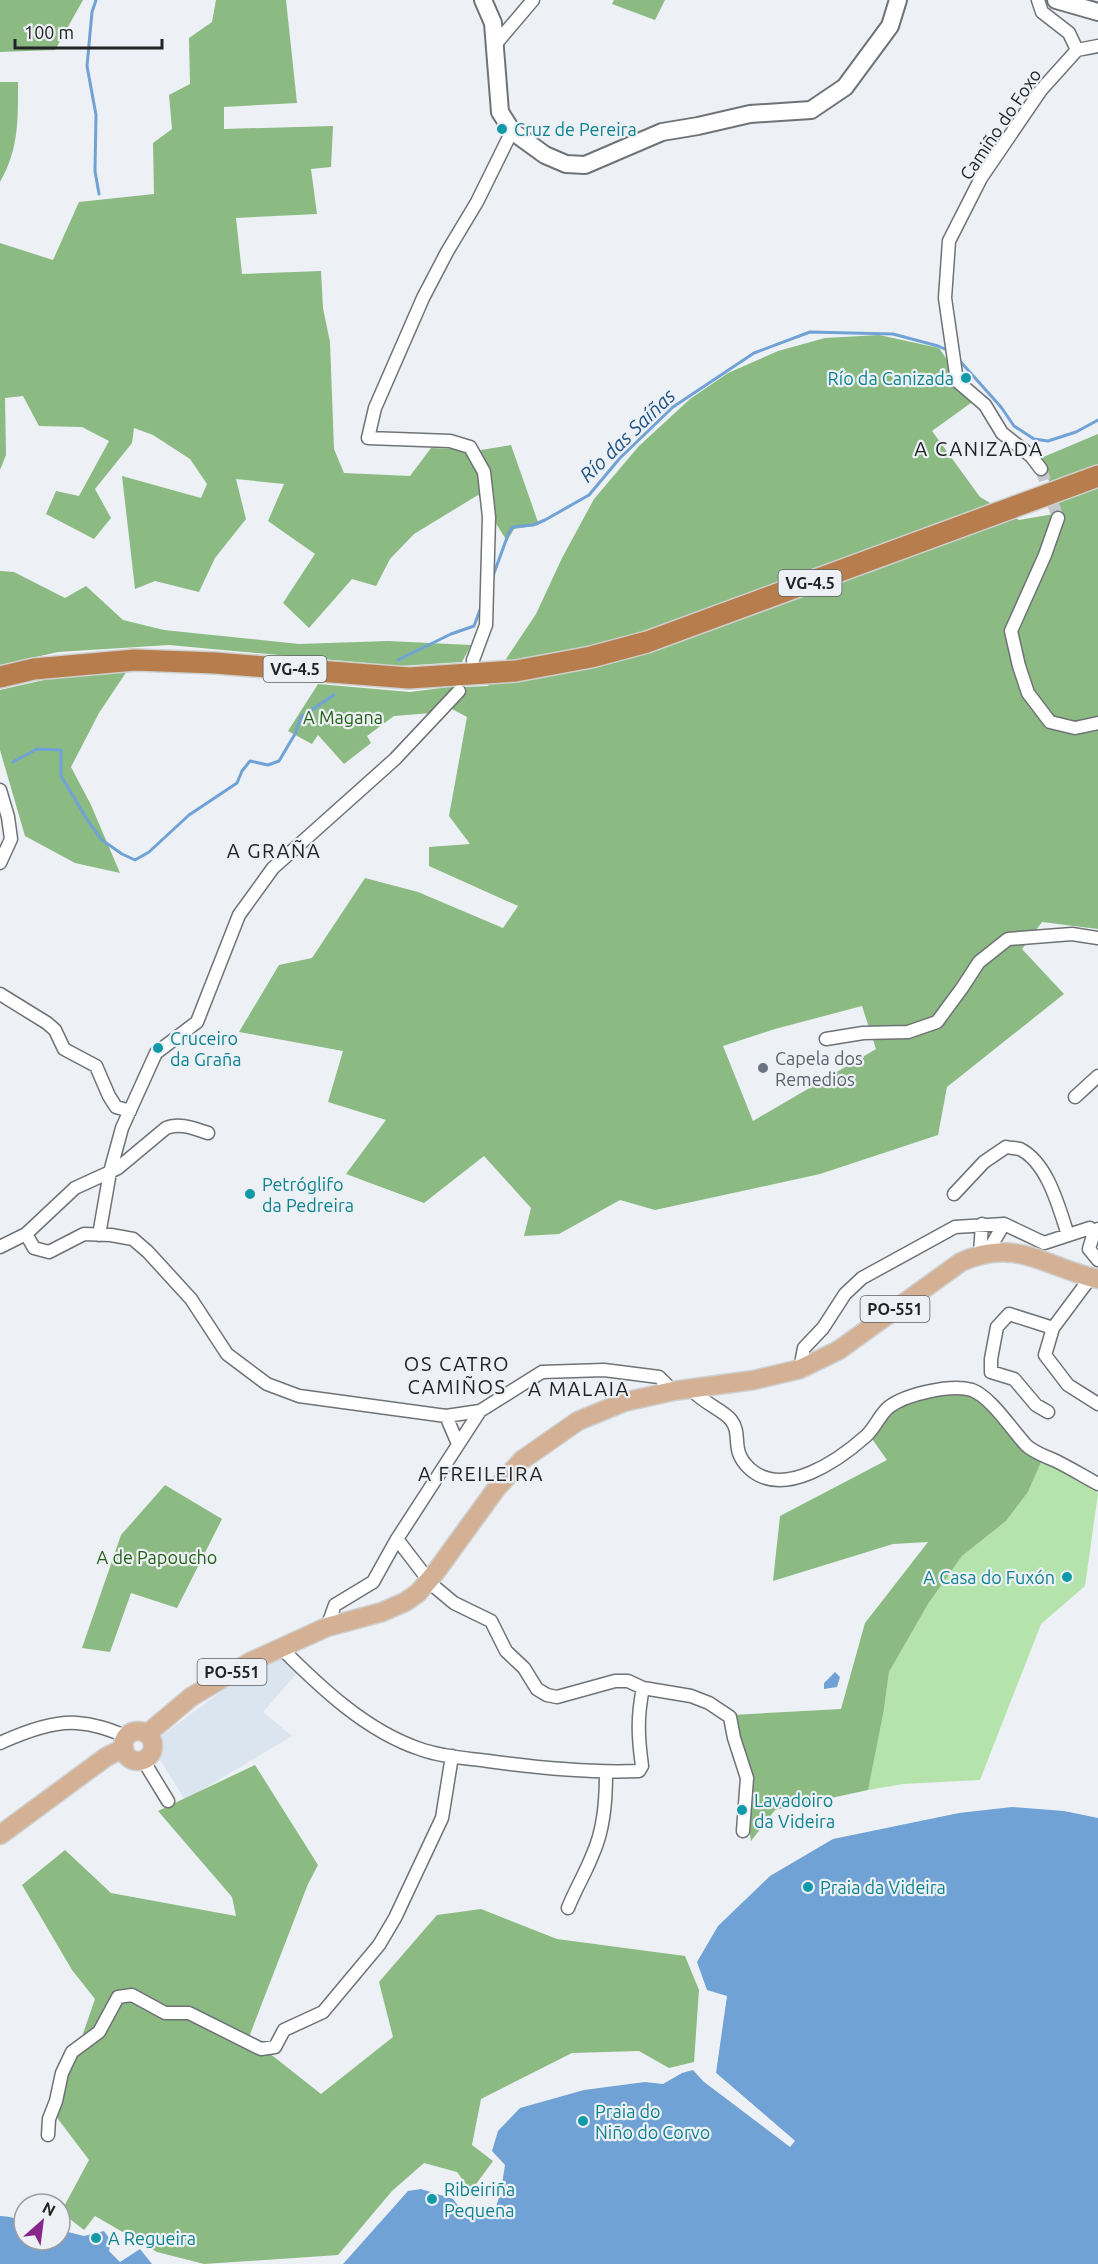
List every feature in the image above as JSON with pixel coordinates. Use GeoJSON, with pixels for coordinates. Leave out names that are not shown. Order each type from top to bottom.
{"type":"FeatureCollection","features":[{"type":"Feature","properties":{"kind":"highway"},"geometry":{"type":"LineString","coordinates":[[1027,502],[1098,467]]}},
{"type":"Feature","properties":{"kind":"highway","name":"VG-4.5"},"geometry":{"type":"LineString","coordinates":[[0,677],[34,669],[135,660],[215,663],[409,678],[516,671],[591,657],[647,642],[1098,476]]}},
{"type":"Feature","properties":{"kind":"main road","name":"PO-551"},"geometry":{"type":"LineString","coordinates":[[147,1734],[191,1698],[250,1662],[327,1627],[405,1602],[418,1593],[435,1574],[496,1489],[522,1460],[578,1421],[624,1402],[673,1391],[754,1380],[800,1369],[839,1350],[961,1262],[984,1253],[999,1251],[1023,1254],[1095,1278]]}},
{"type":"Feature","properties":{"kind":"main road"},"geometry":{"type":"LineString","coordinates":[[0,1835],[139,1731],[147,1734],[153,1743],[153,1748],[148,1757],[138,1761],[129,1757],[125,1742]]}},
{"type":"Feature","properties":{"kind":"street"},"geometry":{"type":"LineString","coordinates":[[483,0],[493,23],[500,112],[512,131],[545,155],[566,164],[585,165],[662,132],[750,114],[811,110],[845,87],[890,26],[898,0]]}},
{"type":"Feature","properties":{"kind":"street"},"geometry":{"type":"LineString","coordinates":[[494,46],[533,0]]}},
{"type":"Feature","properties":{"kind":"street"},"geometry":{"type":"LineString","coordinates":[[1038,0],[1042,12],[1069,33],[1077,50],[1098,46]]}},
{"type":"Feature","properties":{"kind":"street"},"geometry":{"type":"LineString","coordinates":[[1056,0],[1098,12]]}},
{"type":"Feature","properties":{"kind":"street","name":"Camiño do Foxo"},"geometry":{"type":"LineString","coordinates":[[1041,469],[1031,456],[1002,434],[985,405],[957,381],[945,298],[949,241],[981,178],[1041,90],[1077,50]]}},
{"type":"Feature","properties":{"kind":"street"},"geometry":{"type":"LineString","coordinates":[[473,660],[486,625],[489,517],[483,472],[470,447],[450,441],[368,438],[375,408],[423,298],[477,202],[512,131]]}},
{"type":"Feature","properties":{"kind":"street"},"geometry":{"type":"LineString","coordinates":[[1058,518],[1045,555],[1011,631],[1028,693],[1050,722],[1075,728],[1098,723]]}},
{"type":"Feature","properties":{"kind":"street"},"geometry":{"type":"LineString","coordinates":[[99,1235],[110,1172],[122,1128],[156,1053],[197,1022],[239,915],[273,868],[395,759],[459,691]]}},
{"type":"Feature","properties":{"kind":"street"},"geometry":{"type":"LineString","coordinates":[[0,790],[8,817],[11,839],[0,863]]}},
{"type":"Feature","properties":{"kind":"street"},"geometry":{"type":"LineString","coordinates":[[826,1039],[863,1033],[908,1032],[937,1022],[963,988],[979,962],[1008,939],[1072,934],[1098,938]]}},
{"type":"Feature","properties":{"kind":"street"},"geometry":{"type":"LineString","coordinates":[[0,994],[47,1023],[55,1030],[64,1049],[96,1066],[109,1096],[117,1107],[130,1111]]}},
{"type":"Feature","properties":{"kind":"street"},"geometry":{"type":"LineString","coordinates":[[1075,1097],[1098,1076]]}},
{"type":"Feature","properties":{"kind":"street"},"geometry":{"type":"LineString","coordinates":[[0,1247],[26,1234],[75,1188],[118,1168],[161,1131],[172,1125],[208,1133]]}},
{"type":"Feature","properties":{"kind":"street"},"geometry":{"type":"LineString","coordinates":[[954,1194],[984,1162],[1006,1148],[1020,1149],[1040,1166],[1050,1184],[1068,1235]]}},
{"type":"Feature","properties":{"kind":"street"},"geometry":{"type":"LineString","coordinates":[[982,1224],[984,1253]]}},
{"type":"Feature","properties":{"kind":"street"},"geometry":{"type":"LineString","coordinates":[[984,1253],[1004,1224]]}},
{"type":"Feature","properties":{"kind":"street"},"geometry":{"type":"LineString","coordinates":[[800,1369],[804,1348],[823,1328],[845,1294],[862,1278],[955,1227],[1004,1224],[1044,1243],[1090,1228],[1096,1231],[1089,1249],[1098,1260]]}},
{"type":"Feature","properties":{"kind":"street"},"geometry":{"type":"LineString","coordinates":[[26,1234],[34,1248],[49,1252],[84,1234],[133,1239],[191,1299],[227,1354],[267,1384],[299,1395],[446,1416],[480,1411],[542,1372],[604,1370],[659,1377],[673,1391]]}},
{"type":"Feature","properties":{"kind":"street"},"geometry":{"type":"LineString","coordinates":[[1095,1278],[1053,1328],[1045,1355],[1068,1385],[1098,1404]]}},
{"type":"Feature","properties":{"kind":"street"},"geometry":{"type":"LineString","coordinates":[[1048,1412],[1036,1405],[1014,1379],[991,1372],[991,1359],[997,1327],[1009,1314],[1053,1328]]}},
{"type":"Feature","properties":{"kind":"street"},"geometry":{"type":"LineString","coordinates":[[692,1390],[700,1399],[731,1419],[737,1435],[737,1452],[751,1470],[762,1477],[794,1479],[819,1470],[867,1435],[888,1407],[917,1395],[951,1388],[973,1391],[987,1400],[1029,1447],[1098,1484]]}},
{"type":"Feature","properties":{"kind":"street"},"geometry":{"type":"LineString","coordinates":[[327,1627],[335,1605],[373,1582],[480,1411]]}},
{"type":"Feature","properties":{"kind":"street"},"geometry":{"type":"LineString","coordinates":[[446,1416],[458,1444]]}},
{"type":"Feature","properties":{"kind":"street"},"geometry":{"type":"LineString","coordinates":[[398,1539],[423,1573]]}},
{"type":"Feature","properties":{"kind":"street"},"geometry":{"type":"LineString","coordinates":[[436,1588],[454,1604],[491,1621],[506,1651],[524,1668],[537,1689],[547,1695],[557,1697],[615,1681],[628,1681],[643,1688],[691,1696],[709,1703],[730,1717],[747,1778],[743,1831]]}},
{"type":"Feature","properties":{"kind":"street"},"geometry":{"type":"LineString","coordinates":[[280,1647],[310,1677],[349,1709],[387,1734],[420,1749],[514,1765],[606,1772],[639,1771],[642,1766],[637,1731],[643,1688]]}},
{"type":"Feature","properties":{"kind":"street"},"geometry":{"type":"LineString","coordinates":[[0,1743],[54,1726],[75,1722],[98,1726],[125,1742]]}},
{"type":"Feature","properties":{"kind":"street"},"geometry":{"type":"LineString","coordinates":[[48,2135],[49,2119],[56,2101],[62,2073],[72,2052],[99,2032],[118,1996],[132,1995],[165,2013],[189,2013],[261,2049],[275,2047],[284,2030],[323,2012],[379,1945],[395,1918],[442,1818],[452,1756]]}},
{"type":"Feature","properties":{"kind":"street"},"geometry":{"type":"LineString","coordinates":[[144,1760],[168,1801]]}},
{"type":"Feature","properties":{"kind":"street"},"geometry":{"type":"LineString","coordinates":[[568,1908],[577,1884],[593,1855],[606,1805],[606,1772]]}},
{"type":"Feature","properties":{"kind":"shaded area"},"geometry":{"type":"Polygon","coordinates":[[[278,1656],[298,1672],[263,1712],[292,1736],[185,1800],[152,1747],[153,1742],[245,1674],[278,1656]]]}},
{"type":"Feature","properties":{"kind":"green space"},"geometry":{"type":"Polygon","coordinates":[[[0,0],[83,0],[55,50],[0,52],[0,0]]]}},
{"type":"Feature","properties":{"kind":"green space"},"geometry":{"type":"Polygon","coordinates":[[[216,0],[286,0],[297,103],[224,107],[224,129],[333,126],[331,167],[311,169],[317,214],[236,218],[242,274],[321,271],[323,308],[330,342],[334,449],[344,473],[410,476],[431,448],[481,450],[511,445],[539,525],[514,529],[507,541],[478,495],[414,534],[390,559],[376,586],[352,579],[309,628],[283,603],[315,554],[268,521],[284,484],[236,479],[246,519],[215,558],[199,592],[155,581],[135,589],[122,476],[201,498],[207,484],[190,459],[153,435],[134,428],[132,443],[95,489],[111,518],[94,539],[46,514],[56,491],[79,496],[109,441],[82,427],[39,426],[23,396],[5,398],[6,455],[0,470],[0,243],[53,260],[79,202],[154,194],[153,143],[172,129],[169,95],[190,84],[189,38],[212,22],[216,0]]]}},
{"type":"Feature","properties":{"kind":"green space"},"geometry":{"type":"Polygon","coordinates":[[[614,0],[665,0],[655,20],[612,4],[614,0]]]}},
{"type":"Feature","properties":{"kind":"green space"},"geometry":{"type":"Polygon","coordinates":[[[0,82],[18,82],[18,96],[14,146],[0,182],[0,82]]]}},
{"type":"Feature","properties":{"kind":"green space"},"geometry":{"type":"Polygon","coordinates":[[[879,335],[939,348],[975,400],[932,431],[980,497],[1019,520],[1060,513],[1041,458],[1098,434],[1098,929],[1042,922],[1022,949],[1064,994],[947,1087],[938,1135],[820,1174],[655,1210],[620,1200],[559,1234],[524,1236],[531,1208],[484,1156],[424,1203],[346,1174],[386,1120],[328,1102],[343,1051],[239,1032],[279,965],[312,958],[365,878],[418,892],[503,928],[518,906],[429,866],[429,847],[470,844],[449,816],[467,717],[452,709],[466,687],[488,686],[536,614],[562,558],[594,499],[639,446],[690,399],[728,373],[778,351],[825,338],[879,335]],[[862,1006],[775,1029],[723,1046],[753,1121],[876,1049],[862,1006]]]}},
{"type":"Feature","properties":{"kind":"green space"},"geometry":{"type":"Polygon","coordinates":[[[0,571],[14,572],[65,598],[86,586],[123,620],[164,630],[299,644],[388,641],[471,645],[462,662],[399,666],[169,645],[58,652],[0,665],[0,571]]]}},
{"type":"Feature","properties":{"kind":"green space"},"geometry":{"type":"Polygon","coordinates":[[[127,671],[99,713],[71,767],[91,805],[120,873],[75,863],[25,836],[0,750],[0,690],[48,679],[127,671]]]}},
{"type":"Feature","properties":{"kind":"green space","name":"A Magana"},"geometry":{"type":"Polygon","coordinates":[[[318,684],[410,692],[457,686],[432,713],[394,716],[367,736],[371,743],[344,764],[318,735],[312,744],[288,731],[318,684]]]}},
{"type":"Feature","properties":{"kind":"green space"},"geometry":{"type":"Polygon","coordinates":[[[969,1392],[984,1401],[1042,1460],[1028,1492],[1006,1521],[962,1556],[928,1604],[889,1672],[868,1790],[775,1810],[751,1841],[732,1715],[841,1709],[865,1623],[928,1542],[893,1544],[773,1581],[780,1516],[887,1460],[870,1436],[891,1409],[918,1397],[969,1392]]]}},
{"type":"Feature","properties":{"kind":"green space"},"geometry":{"type":"Polygon","coordinates":[[[1042,1460],[1098,1494],[1085,1586],[1041,1624],[980,1780],[903,1784],[868,1790],[867,1758],[884,1709],[889,1672],[928,1604],[962,1556],[1006,1521],[1028,1492],[1042,1460]]]}},
{"type":"Feature","properties":{"kind":"green space","name":"A de Papoucho"},"geometry":{"type":"Polygon","coordinates":[[[165,1485],[222,1519],[177,1608],[131,1593],[110,1652],[82,1648],[121,1535],[165,1485]]]}},
{"type":"Feature","properties":{"kind":"green space"},"geometry":{"type":"Polygon","coordinates":[[[255,1765],[318,1865],[308,1884],[249,2037],[321,2094],[393,2037],[379,1982],[437,1915],[481,1909],[557,1939],[685,1956],[699,1990],[694,2062],[669,2068],[639,2051],[572,2053],[481,2099],[472,2145],[493,2161],[471,2191],[457,2172],[424,2163],[392,2191],[338,2255],[204,2264],[157,2252],[95,2216],[84,2230],[72,2221],[72,2192],[89,2160],[55,2115],[95,1999],[72,1970],[22,1885],[65,1850],[111,1893],[236,1916],[232,1897],[158,1811],[255,1765]]]}},
{"type":"Feature","properties":{"kind":"water"},"geometry":{"type":"Polygon","coordinates":[[[835,1672],[840,1677],[837,1687],[824,1689],[824,1683],[835,1672]]]}},
{"type":"Feature","properties":{"kind":"water"},"geometry":{"type":"Polygon","coordinates":[[[1012,1807],[1064,1811],[1098,1818],[1098,2264],[343,2264],[408,2191],[421,2189],[453,2199],[469,2220],[495,2210],[505,2165],[492,2151],[498,2131],[520,2108],[584,2090],[645,2082],[663,2084],[682,2073],[693,2070],[703,2081],[790,2146],[794,2140],[716,2073],[727,1996],[707,1990],[697,1962],[718,1926],[770,1876],[833,1839],[959,1813],[1012,1807]]]}},
{"type":"Feature","properties":{"kind":"water"},"geometry":{"type":"Polygon","coordinates":[[[0,2216],[12,2218],[12,2252],[72,2252],[72,2233],[84,2236],[104,2231],[111,2241],[109,2251],[120,2262],[140,2249],[152,2264],[0,2264],[0,2216]]]}},
{"type":"Feature","properties":{"kind":"pier"},"geometry":{"type":"Polygon","coordinates":[[[716,2073],[795,2141],[790,2147],[703,2081],[706,2079],[719,2087],[790,2141],[714,2075],[716,2073]]]}},
{"type":"Feature","properties":{"kind":"waterway"},"geometry":{"type":"LineString","coordinates":[[96,0],[92,12],[87,66],[96,115],[95,171],[99,194]]}},
{"type":"Feature","properties":{"kind":"waterway","name":"Río das Saíñas"},"geometry":{"type":"LineString","coordinates":[[493,576],[509,532],[513,527],[533,525],[545,520],[589,495],[620,458],[673,407],[754,353],[810,332],[893,334],[947,350]]}},
{"type":"Feature","properties":{"kind":"waterway","name":"Río das Saíñas"},"geometry":{"type":"LineString","coordinates":[[959,360],[1001,407],[1014,426],[1034,439],[1048,441],[1076,432],[1098,420]]}},
{"type":"Feature","properties":{"kind":"waterway","name":"Río das Saíñas"},"geometry":{"type":"LineString","coordinates":[[398,660],[451,634],[474,626],[481,607]]}},
{"type":"Feature","properties":{"kind":"waterway","name":"Río das Saíñas"},"geometry":{"type":"LineString","coordinates":[[13,762],[37,749],[61,750],[61,776],[88,821],[102,840],[135,860],[149,852],[189,815],[237,783],[242,771],[250,761],[268,765],[279,761],[295,734],[301,717],[334,695]]}},
{"type":"Feature","properties":{"kind":"tunnel"},"geometry":{"type":"LineString","coordinates":[[1041,469],[1058,518]]}},
{"type":"Feature","properties":{"kind":"place","name":"Cruz de Pereira"},"geometry":{"type":"Point","coordinates":[502,129]}},
{"type":"Feature","properties":{"kind":"place","name":"Río da Canizada"},"geometry":{"type":"Point","coordinates":[966,378]}},
{"type":"Feature","properties":{"kind":"place","name":"Cruceiro da Graña"},"geometry":{"type":"Point","coordinates":[158,1048]}},
{"type":"Feature","properties":{"kind":"place","name":"Capela dos Remedios"},"geometry":{"type":"Point","coordinates":[763,1068]}},
{"type":"Feature","properties":{"kind":"place","name":"Petróglifo da Pedreira"},"geometry":{"type":"Point","coordinates":[250,1194]}},
{"type":"Feature","properties":{"kind":"place","name":"A Casa do Fuxón"},"geometry":{"type":"Point","coordinates":[1067,1577]}},
{"type":"Feature","properties":{"kind":"place","name":"Lavadoiro da Videira"},"geometry":{"type":"Point","coordinates":[742,1810]}},
{"type":"Feature","properties":{"kind":"place","name":"Praia da Videira"},"geometry":{"type":"Point","coordinates":[808,1887]}},
{"type":"Feature","properties":{"kind":"place","name":"Praia do Niño do Corvo"},"geometry":{"type":"Point","coordinates":[583,2121]}},
{"type":"Feature","properties":{"kind":"place","name":"Ribeiriña Pequena"},"geometry":{"type":"Point","coordinates":[432,2199]}},
{"type":"Feature","properties":{"kind":"place","name":"A Regueira"},"geometry":{"type":"Point","coordinates":[96,2238]}},
{"type":"Feature","properties":{"kind":"district","name":"A CANIZADA"},"geometry":{"type":"Point","coordinates":[979,448]}},
{"type":"Feature","properties":{"kind":"district","name":"A GRAÑA"},"geometry":{"type":"Point","coordinates":[274,850]}},
{"type":"Feature","properties":{"kind":"district","name":"OS CATRO CAMIÑOS"},"geometry":{"type":"Point","coordinates":[457,1374]}},
{"type":"Feature","properties":{"kind":"district","name":"A MALAIA"},"geometry":{"type":"Point","coordinates":[579,1388]}},
{"type":"Feature","properties":{"kind":"district","name":"A FREILEIRA"},"geometry":{"type":"Point","coordinates":[481,1473]}}]}
